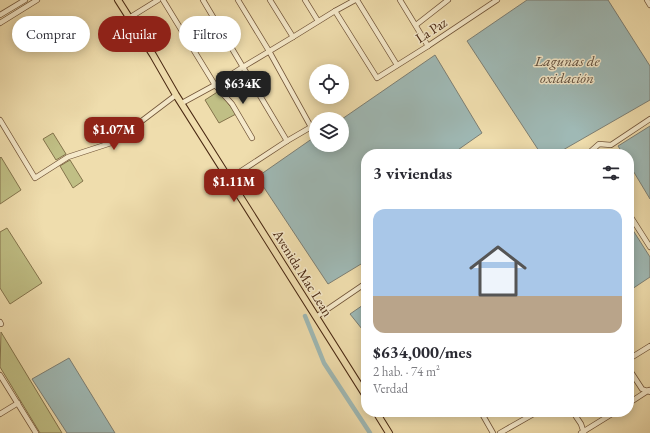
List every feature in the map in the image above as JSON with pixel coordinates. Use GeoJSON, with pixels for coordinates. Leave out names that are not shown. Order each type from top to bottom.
{"type":"FeatureCollection","features":[{"type":"Feature","properties":{"kind":"main road","name":"Avenida Mac Lean"},"geometry":{"type":"LineString","coordinates":[[118,0],[128,16]]}},
{"type":"Feature","properties":{"kind":"main road","name":"Avenida Mac Lean"},"geometry":{"type":"LineString","coordinates":[[151,52],[176,95],[361,388]]}},
{"type":"Feature","properties":{"kind":"main road"},"geometry":{"type":"LineString","coordinates":[[379,417],[389,433]]}},
{"type":"Feature","properties":{"kind":"street"},"geometry":{"type":"LineString","coordinates":[[7,19],[1,15],[25,0]]}},
{"type":"Feature","properties":{"kind":"street"},"geometry":{"type":"LineString","coordinates":[[0,23],[37,0]]}},
{"type":"Feature","properties":{"kind":"street"},"geometry":{"type":"LineString","coordinates":[[132,16],[158,0]]}},
{"type":"Feature","properties":{"kind":"street"},"geometry":{"type":"LineString","coordinates":[[163,0],[215,85],[232,104],[252,138]]}},
{"type":"Feature","properties":{"kind":"street"},"geometry":{"type":"LineString","coordinates":[[203,0],[287,141]]}},
{"type":"Feature","properties":{"kind":"street"},"geometry":{"type":"LineString","coordinates":[[229,179],[311,127],[238,0]]}},
{"type":"Feature","properties":{"kind":"street"},"geometry":{"type":"LineString","coordinates":[[270,0],[293,37]]}},
{"type":"Feature","properties":{"kind":"street"},"geometry":{"type":"LineString","coordinates":[[305,0],[318,21]]}},
{"type":"Feature","properties":{"kind":"street"},"geometry":{"type":"LineString","coordinates":[[182,103],[215,85],[318,21],[356,0],[397,65]]}},
{"type":"Feature","properties":{"kind":"street"},"geometry":{"type":"LineString","coordinates":[[400,0],[428,46]]}},
{"type":"Feature","properties":{"kind":"street"},"geometry":{"type":"LineString","coordinates":[[416,25],[448,0]]}},
{"type":"Feature","properties":{"kind":"street","name":"La Paz"},"geometry":{"type":"LineString","coordinates":[[335,11],[377,78],[497,0]]}},
{"type":"Feature","properties":{"kind":"street"},"geometry":{"type":"LineString","coordinates":[[647,0],[650,5]]}},
{"type":"Feature","properties":{"kind":"street"},"geometry":{"type":"LineString","coordinates":[[0,120],[35,178],[68,157],[114,142],[176,95]]}},
{"type":"Feature","properties":{"kind":"street"},"geometry":{"type":"LineString","coordinates":[[593,149],[599,144],[611,145],[650,119]]}},
{"type":"Feature","properties":{"kind":"street"},"geometry":{"type":"LineString","coordinates":[[634,222],[650,247]]}},
{"type":"Feature","properties":{"kind":"street"},"geometry":{"type":"LineString","coordinates":[[316,317],[361,286]]}},
{"type":"Feature","properties":{"kind":"street"},"geometry":{"type":"LineString","coordinates":[[634,356],[650,346]]}},
{"type":"Feature","properties":{"kind":"street"},"geometry":{"type":"LineString","coordinates":[[0,375],[36,433]]}},
{"type":"Feature","properties":{"kind":"street"},"geometry":{"type":"LineString","coordinates":[[634,377],[642,389],[649,391]]}},
{"type":"Feature","properties":{"kind":"street"},"geometry":{"type":"LineString","coordinates":[[634,400],[649,391]]}},
{"type":"Feature","properties":{"kind":"street"},"geometry":{"type":"LineString","coordinates":[[0,414],[18,403]]}},
{"type":"Feature","properties":{"kind":"street"},"geometry":{"type":"LineString","coordinates":[[484,417],[493,433]]}},
{"type":"Feature","properties":{"kind":"street"},"geometry":{"type":"LineString","coordinates":[[500,433],[528,417]]}},
{"type":"Feature","properties":{"kind":"street"},"geometry":{"type":"LineString","coordinates":[[577,417],[581,424],[583,433],[607,417]]}},
{"type":"Feature","properties":{"kind":"shaded area"},"geometry":{"type":"Polygon","coordinates":[[[219,91],[236,114],[219,123],[205,100],[219,91]]]}},
{"type":"Feature","properties":{"kind":"shaded area"},"geometry":{"type":"Polygon","coordinates":[[[53,133],[66,154],[56,160],[43,139],[53,133]]]}},
{"type":"Feature","properties":{"kind":"shaded area"},"geometry":{"type":"Polygon","coordinates":[[[1,157],[21,190],[0,204],[0,158],[1,157]]]}},
{"type":"Feature","properties":{"kind":"shaded area"},"geometry":{"type":"Polygon","coordinates":[[[70,160],[83,181],[73,188],[60,166],[70,160]]]}},
{"type":"Feature","properties":{"kind":"shaded area"},"geometry":{"type":"Polygon","coordinates":[[[7,228],[42,283],[10,304],[0,288],[0,232],[7,228]]]}},
{"type":"Feature","properties":{"kind":"shaded area"},"geometry":{"type":"Polygon","coordinates":[[[1,332],[62,433],[40,433],[0,367],[1,332]]]}},
{"type":"Feature","properties":{"kind":"water","name":"Lagunas de oxidación"},"geometry":{"type":"Polygon","coordinates":[[[527,0],[608,0],[650,66],[650,100],[565,149],[538,149],[467,41],[527,0]]]}},
{"type":"Feature","properties":{"kind":"water"},"geometry":{"type":"Polygon","coordinates":[[[435,55],[482,133],[459,149],[361,149],[361,264],[328,284],[257,177],[309,141],[309,152],[349,152],[349,114],[435,55]]]}},
{"type":"Feature","properties":{"kind":"water"},"geometry":{"type":"Polygon","coordinates":[[[650,126],[650,199],[634,172],[634,149],[620,149],[618,146],[650,126]]]}},
{"type":"Feature","properties":{"kind":"water"},"geometry":{"type":"Polygon","coordinates":[[[634,232],[650,257],[650,277],[634,288],[634,232]]]}},
{"type":"Feature","properties":{"kind":"water"},"geometry":{"type":"Polygon","coordinates":[[[361,306],[361,328],[350,314],[361,306]]]}},
{"type":"Feature","properties":{"kind":"water"},"geometry":{"type":"Polygon","coordinates":[[[69,358],[115,433],[67,433],[32,379],[69,358]]]}},
{"type":"Feature","properties":{"kind":"waterway"},"geometry":{"type":"LineString","coordinates":[[305,316],[324,363],[370,433]]}}]}
